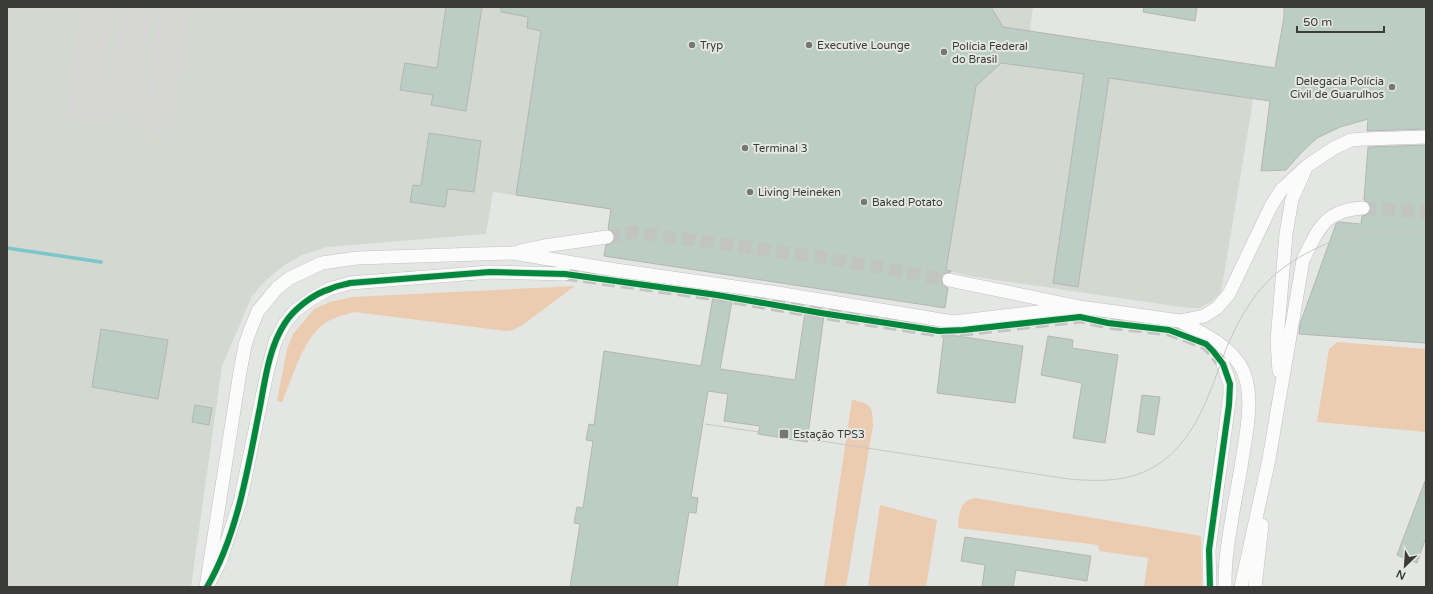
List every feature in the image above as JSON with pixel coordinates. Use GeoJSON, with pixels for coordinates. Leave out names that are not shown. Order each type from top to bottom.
{"type":"FeatureCollection","features":[{"type":"Feature","properties":{"kind":"street"},"geometry":{"type":"LineString","coordinates":[[949,280],[1080,306],[1180,320],[1204,316],[1212,312],[1229,294],[1274,202],[1289,182],[1307,166],[1334,148],[1351,140],[1426,137]]}},
{"type":"Feature","properties":{"kind":"street"},"geometry":{"type":"LineString","coordinates":[[1280,397],[1277,340],[1290,212],[1292,199],[1307,166]]}},
{"type":"Feature","properties":{"kind":"street"},"geometry":{"type":"LineString","coordinates":[[1241,587],[1269,459],[1303,260],[1316,234],[1328,220],[1342,211],[1363,208]]}},
{"type":"Feature","properties":{"kind":"street"},"geometry":{"type":"LineString","coordinates":[[513,253],[544,246],[607,238]]}},
{"type":"Feature","properties":{"kind":"street"},"geometry":{"type":"LineString","coordinates":[[206,587],[224,466],[245,346],[258,311],[277,288],[305,270],[322,263],[357,258],[513,253],[771,292],[953,322],[1080,306]]}},
{"type":"Feature","properties":{"kind":"street"},"geometry":{"type":"LineString","coordinates":[[206,587],[220,562],[240,502],[275,342],[284,323],[295,310],[329,289],[350,283],[490,272],[566,274]]}},
{"type":"Feature","properties":{"kind":"street"},"geometry":{"type":"LineString","coordinates":[[1180,320],[1216,341],[1232,354],[1241,365],[1249,397],[1247,426],[1226,560],[1225,587]]}},
{"type":"Feature","properties":{"kind":"street"},"geometry":{"type":"LineString","coordinates":[[1210,587],[1209,550],[1230,394],[1230,384],[1223,364]]}},
{"type":"Feature","properties":{"kind":"street"},"geometry":{"type":"LineString","coordinates":[[1255,587],[1269,459]]}},
{"type":"Feature","properties":{"kind":"shaded area"},"geometry":{"type":"Polygon","coordinates":[[[7,7],[1033,7],[1030,31],[1257,65],[1251,113],[1221,292],[1211,302],[1199,308],[1188,308],[969,276],[947,270],[610,215],[610,209],[493,192],[486,234],[327,247],[302,255],[286,264],[266,280],[252,296],[222,366],[191,587],[7,587],[7,7]]]}},
{"type":"Feature","properties":{"kind":"shaded area"},"geometry":{"type":"Polygon","coordinates":[[[575,286],[521,326],[513,330],[506,331],[354,312],[335,318],[325,323],[310,339],[299,360],[282,402],[277,401],[287,349],[293,334],[314,309],[330,302],[352,297],[575,286]]]}},
{"type":"Feature","properties":{"kind":"shaded area"},"geometry":{"type":"Polygon","coordinates":[[[1337,342],[1426,349],[1426,432],[1317,422],[1329,349],[1337,342]]]}},
{"type":"Feature","properties":{"kind":"shaded area"},"geometry":{"type":"Polygon","coordinates":[[[852,400],[863,402],[869,406],[872,414],[873,425],[846,587],[824,587],[852,400]]]}},
{"type":"Feature","properties":{"kind":"shaded area"},"geometry":{"type":"Polygon","coordinates":[[[975,498],[1201,536],[1202,586],[1144,587],[1148,558],[1099,551],[1098,545],[958,528],[960,513],[963,505],[975,498]]]}},
{"type":"Feature","properties":{"kind":"shaded area"},"geometry":{"type":"Polygon","coordinates":[[[880,505],[937,520],[926,587],[868,587],[880,505]]]}},
{"type":"Feature","properties":{"kind":"building"},"geometry":{"type":"Polygon","coordinates":[[[446,7],[482,7],[466,111],[431,105],[433,95],[400,90],[405,63],[437,68],[446,7]]]}},
{"type":"Feature","properties":{"kind":"building","name":"Terminal 3"},"geometry":{"type":"Polygon","coordinates":[[[501,7],[991,7],[1003,27],[1275,68],[1284,17],[1284,7],[1426,7],[1426,129],[1367,131],[1368,119],[1340,127],[1317,138],[1286,170],[1261,171],[1270,101],[1109,78],[1078,287],[1053,283],[1084,74],[1001,63],[976,86],[946,270],[951,272],[943,274],[941,279],[943,286],[948,288],[945,308],[604,256],[606,245],[615,240],[613,232],[608,229],[611,209],[516,195],[541,31],[527,28],[528,17],[501,12],[501,7]]]}},
{"type":"Feature","properties":{"kind":"building"},"geometry":{"type":"Polygon","coordinates":[[[1144,7],[1197,7],[1195,21],[1143,12],[1144,7]]]}},
{"type":"Feature","properties":{"kind":"building"},"geometry":{"type":"Polygon","coordinates":[[[429,133],[481,141],[474,192],[448,189],[445,207],[410,202],[413,185],[421,186],[429,133]]]}},
{"type":"Feature","properties":{"kind":"building"},"geometry":{"type":"Polygon","coordinates":[[[1426,145],[1426,343],[1299,334],[1300,324],[1336,224],[1339,222],[1361,224],[1362,216],[1367,215],[1370,211],[1370,204],[1364,200],[1368,147],[1426,145]]]}},
{"type":"Feature","properties":{"kind":"building"},"geometry":{"type":"Polygon","coordinates":[[[713,297],[732,301],[720,369],[795,380],[805,312],[824,315],[807,442],[758,434],[760,426],[724,421],[728,394],[708,391],[691,497],[698,498],[696,513],[689,512],[677,587],[570,587],[580,524],[574,523],[577,507],[583,508],[593,441],[586,440],[589,424],[594,425],[604,351],[701,366],[713,297]]]}},
{"type":"Feature","properties":{"kind":"building"},"geometry":{"type":"Polygon","coordinates":[[[101,329],[168,340],[158,399],[92,387],[101,329]]]}},
{"type":"Feature","properties":{"kind":"building"},"geometry":{"type":"Polygon","coordinates":[[[944,334],[1023,346],[1015,403],[937,393],[944,334]]]}},
{"type":"Feature","properties":{"kind":"building"},"geometry":{"type":"Polygon","coordinates":[[[1048,336],[1073,340],[1072,348],[1118,355],[1105,443],[1073,438],[1082,383],[1041,375],[1048,336]]]}},
{"type":"Feature","properties":{"kind":"building"},"geometry":{"type":"Polygon","coordinates":[[[1142,395],[1160,397],[1154,435],[1137,432],[1142,395]]]}},
{"type":"Feature","properties":{"kind":"building"},"geometry":{"type":"Polygon","coordinates":[[[195,405],[212,408],[209,425],[192,422],[195,405]]]}},
{"type":"Feature","properties":{"kind":"building"},"geometry":{"type":"Polygon","coordinates":[[[1425,481],[1426,537],[1417,563],[1397,555],[1425,481]]]}},
{"type":"Feature","properties":{"kind":"building"},"geometry":{"type":"Polygon","coordinates":[[[965,537],[1091,556],[1087,581],[1016,570],[1013,587],[982,587],[985,565],[961,561],[965,537]]]}},
{"type":"Feature","properties":{"kind":"waterway"},"geometry":{"type":"LineString","coordinates":[[7,248],[101,262]]}},
{"type":"Feature","properties":{"kind":"taxiway"},"geometry":{"type":"LineString","coordinates":[[98,7],[83,105],[97,104],[108,101],[116,94],[125,82]]}},
{"type":"Feature","properties":{"kind":"taxiway"},"geometry":{"type":"LineString","coordinates":[[137,7],[125,82],[130,99],[138,108],[147,114],[159,116],[175,7]]}},
{"type":"Feature","properties":{"kind":"tunnel"},"geometry":{"type":"LineString","coordinates":[[1363,208],[1426,212]]}},
{"type":"Feature","properties":{"kind":"tunnel"},"geometry":{"type":"LineString","coordinates":[[607,237],[635,232],[826,258],[949,280]]}},
{"type":"Feature","properties":{"kind":"tunnel"},"geometry":{"type":"LineString","coordinates":[[565,274],[717,295],[939,331],[963,330],[1080,317],[1108,323],[1169,330],[1206,344],[1223,364]]}},
{"type":"Feature","properties":{"kind":"tram line"},"geometry":{"type":"LineString","coordinates":[[808,439],[1069,479],[1106,480],[1118,479],[1142,473],[1164,460],[1186,437],[1195,423],[1209,394],[1226,349],[1240,320],[1257,293],[1281,269],[1306,253],[1334,241],[1348,237],[1375,232],[1400,232],[1426,235]]}},
{"type":"Feature","properties":{"kind":"tram line"},"geometry":{"type":"LineString","coordinates":[[705,424],[759,432]]}},
{"type":"Feature","properties":{"kind":"cycle path"},"geometry":{"type":"LineString","coordinates":[[207,587],[218,567],[227,545],[241,500],[271,353],[280,332],[293,312],[317,294],[350,283],[490,272],[565,274],[717,295],[939,331],[963,330],[1080,317],[1108,323],[1169,330],[1206,344],[1223,364],[1230,384],[1229,405],[1209,550],[1210,587]]}},
{"type":"Feature","properties":{"kind":"place","name":"Tryp"},"geometry":{"type":"Point","coordinates":[692,45]}},
{"type":"Feature","properties":{"kind":"place","name":"Executive Lounge"},"geometry":{"type":"Point","coordinates":[809,45]}},
{"type":"Feature","properties":{"kind":"place","name":"Polícia Federal do Brasil"},"geometry":{"type":"Point","coordinates":[944,52]}},
{"type":"Feature","properties":{"kind":"place","name":"Delegacia Polícia Civil de Guarulhos"},"geometry":{"type":"Point","coordinates":[1392,87]}},
{"type":"Feature","properties":{"kind":"place","name":"Terminal 3"},"geometry":{"type":"Point","coordinates":[745,148]}},
{"type":"Feature","properties":{"kind":"place","name":"Living Heineken"},"geometry":{"type":"Point","coordinates":[750,192]}},
{"type":"Feature","properties":{"kind":"place","name":"Baked Potato"},"geometry":{"type":"Point","coordinates":[864,202]}},
{"type":"Feature","properties":{"kind":"place","name":"Estação TPS3"},"geometry":{"type":"Point","coordinates":[784,434]}}]}
